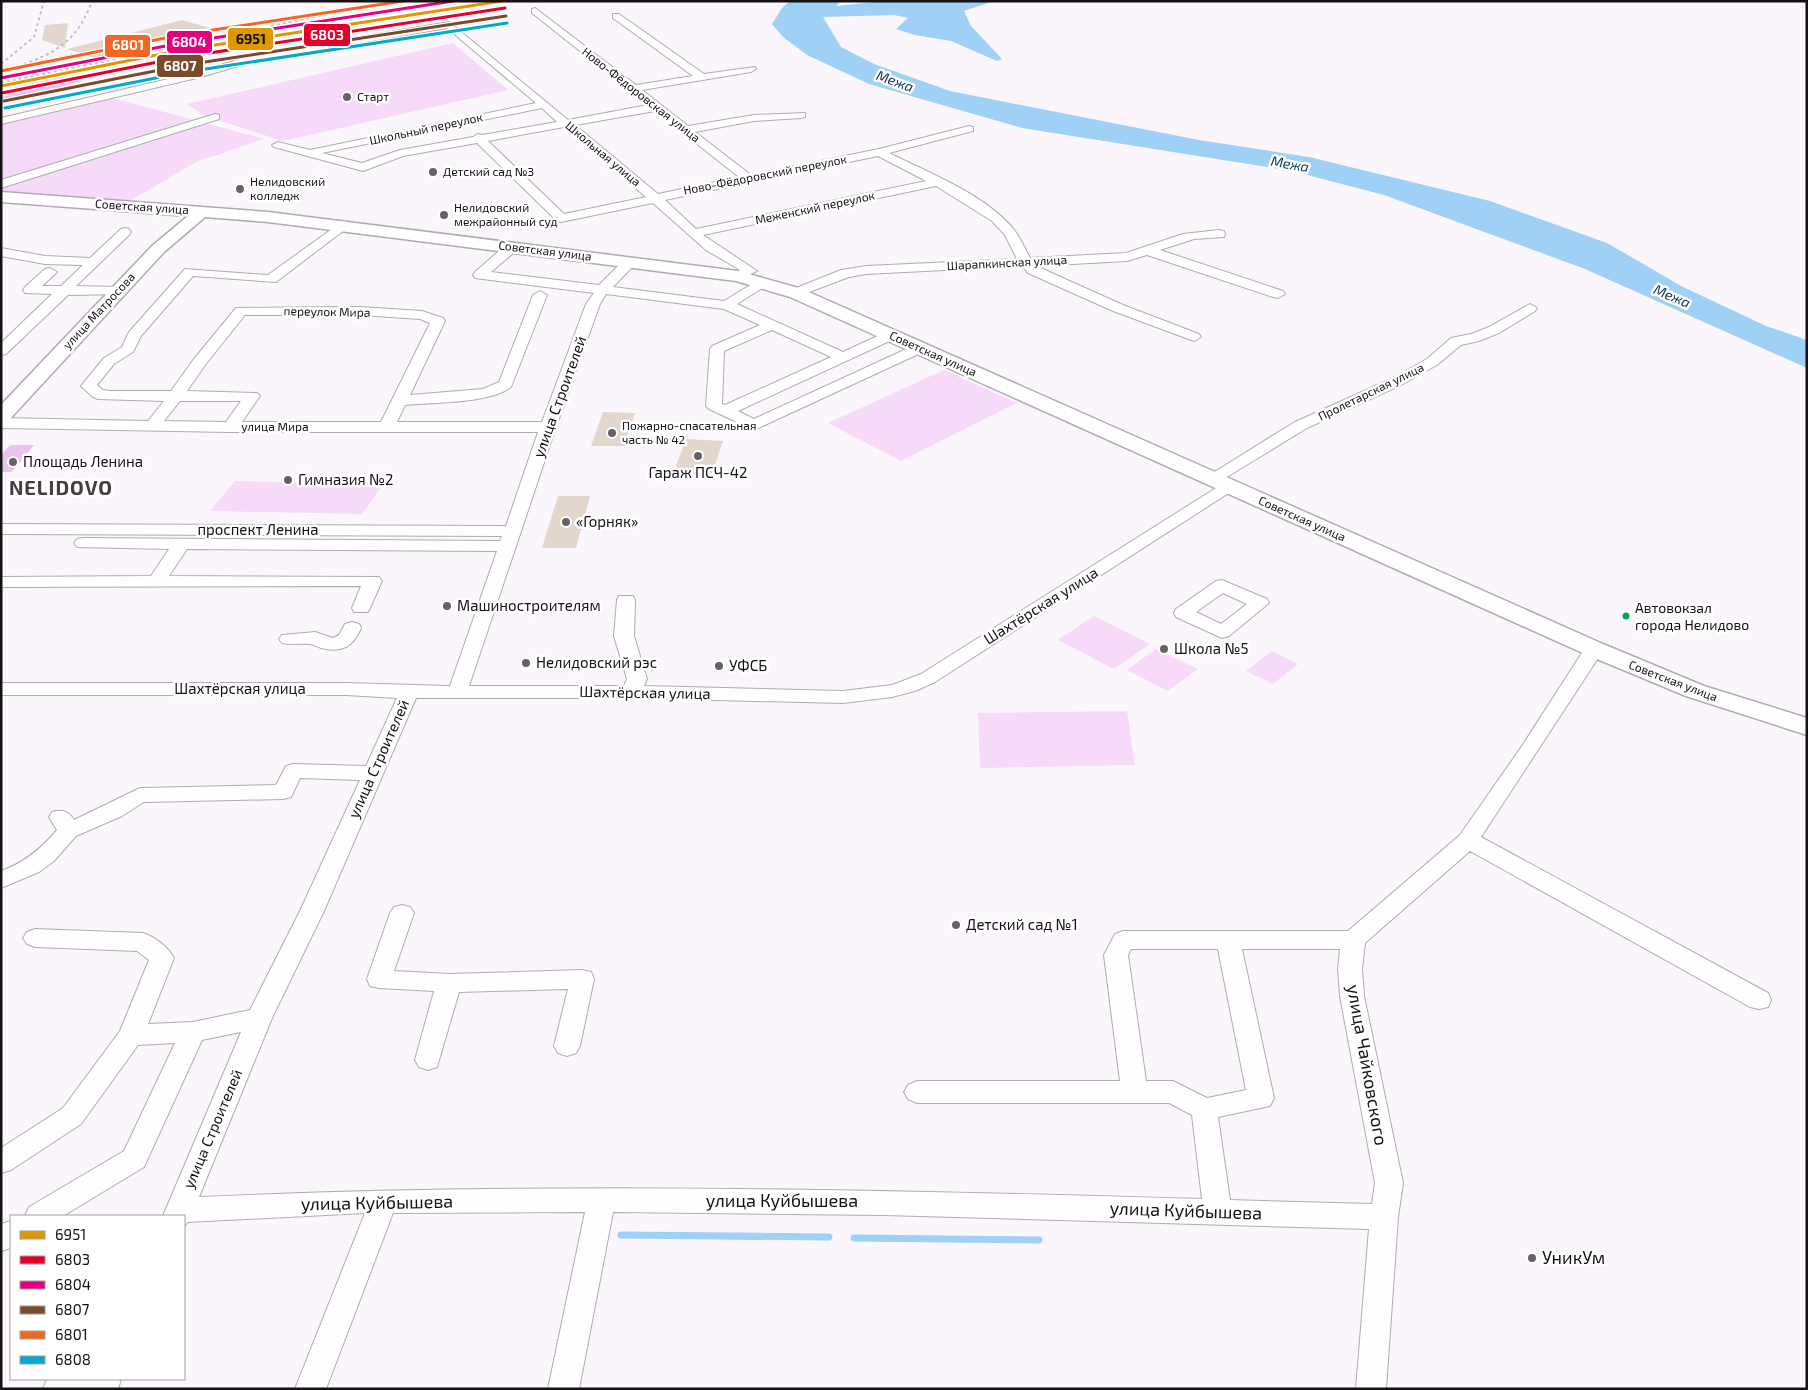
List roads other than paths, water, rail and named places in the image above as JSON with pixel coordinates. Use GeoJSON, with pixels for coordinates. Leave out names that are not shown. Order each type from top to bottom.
{"type":"FeatureCollection","features":[{"type":"Feature","properties":{"kind":"main road","name":"Советская улица"},"geometry":{"type":"LineString","coordinates":[[1,197],[203,211],[343,225],[738,276],[762,282],[796,293],[892,335],[1594,650],[1695,691],[1807,727]]}},
{"type":"Feature","properties":{"kind":"main road","name":"улица Матросова"},"geometry":{"type":"LineString","coordinates":[[1,416],[158,249],[203,211]]}},
{"type":"Feature","properties":{"kind":"street","name":"Ново-Фёдоровская улица"},"geometry":{"type":"LineString","coordinates":[[535,12],[747,178]]}},
{"type":"Feature","properties":{"kind":"street"},"geometry":{"type":"LineString","coordinates":[[616,16],[702,77]]}},
{"type":"Feature","properties":{"kind":"street","name":"Школьная улица"},"geometry":{"type":"LineString","coordinates":[[1,121],[188,77],[254,58],[449,25],[655,198],[693,233],[711,247],[750,271],[738,276]]}},
{"type":"Feature","properties":{"kind":"street"},"geometry":{"type":"LineString","coordinates":[[632,89],[751,68]]}},
{"type":"Feature","properties":{"kind":"street","name":"Школьный переулок"},"geometry":{"type":"LineString","coordinates":[[309,151],[543,105]]}},
{"type":"Feature","properties":{"kind":"street","name":"Школьный переулок"},"geometry":{"type":"LineString","coordinates":[[309,151],[363,167],[400,153],[478,137],[657,107]]}},
{"type":"Feature","properties":{"kind":"street"},"geometry":{"type":"LineString","coordinates":[[686,130],[754,118],[801,116]]}},
{"type":"Feature","properties":{"kind":"street"},"geometry":{"type":"LineString","coordinates":[[1,184],[215,117]]}},
{"type":"Feature","properties":{"kind":"street","name":"Ново-Фёдоровский переулок"},"geometry":{"type":"LineString","coordinates":[[561,218],[879,152],[970,128]]}},
{"type":"Feature","properties":{"kind":"street","name":"Школьный переулок"},"geometry":{"type":"LineString","coordinates":[[478,137],[561,218]]}},
{"type":"Feature","properties":{"kind":"street"},"geometry":{"type":"LineString","coordinates":[[278,145],[309,151]]}},
{"type":"Feature","properties":{"kind":"street"},"geometry":{"type":"LineString","coordinates":[[879,152],[956,192],[996,218],[1010,233],[1026,262],[1033,270],[1056,282],[1194,337]]}},
{"type":"Feature","properties":{"kind":"street","name":"Меженский переулок"},"geometry":{"type":"LineString","coordinates":[[693,233],[937,182]]}},
{"type":"Feature","properties":{"kind":"street"},"geometry":{"type":"LineString","coordinates":[[231,427],[252,396],[110,396],[98,394],[88,386],[109,361],[128,349],[134,335],[190,272],[271,279],[343,225]]}},
{"type":"Feature","properties":{"kind":"street"},"geometry":{"type":"LineString","coordinates":[[1,352],[125,232]]}},
{"type":"Feature","properties":{"kind":"street","name":"Шарапкинская улица"},"geometry":{"type":"LineString","coordinates":[[796,293],[846,273],[860,271],[1118,258],[1149,251],[1181,237],[1201,233],[1219,234]]}},
{"type":"Feature","properties":{"kind":"street"},"geometry":{"type":"LineString","coordinates":[[512,247],[480,275],[603,288],[727,305],[843,357]]}},
{"type":"Feature","properties":{"kind":"street"},"geometry":{"type":"LineString","coordinates":[[1149,251],[1278,294]]}},
{"type":"Feature","properties":{"kind":"street"},"geometry":{"type":"LineString","coordinates":[[1,252],[45,260],[95,262]]}},
{"type":"Feature","properties":{"kind":"street","name":"улица Строителей"},"geometry":{"type":"LineString","coordinates":[[178,1213],[259,1018],[312,911],[409,692],[457,693],[548,427],[593,304],[603,288],[630,262]]}},
{"type":"Feature","properties":{"kind":"street"},"geometry":{"type":"LineString","coordinates":[[50,272],[30,290],[117,291]]}},
{"type":"Feature","properties":{"kind":"street"},"geometry":{"type":"LineString","coordinates":[[727,305],[762,282]]}},
{"type":"Feature","properties":{"kind":"street"},"geometry":{"type":"LineString","coordinates":[[400,400],[484,393],[501,388],[506,384],[540,296]]}},
{"type":"Feature","properties":{"kind":"street","name":"Пролетарская улица"},"geometry":{"type":"LineString","coordinates":[[1211,479],[1301,425],[1432,362],[1456,341],[1474,338],[1494,330],[1530,308]]}},
{"type":"Feature","properties":{"kind":"street","name":"переулок Мира"},"geometry":{"type":"LineString","coordinates":[[153,426],[199,362],[241,311],[422,314],[438,321],[387,427]]}},
{"type":"Feature","properties":{"kind":"street"},"geometry":{"type":"LineString","coordinates":[[772,325],[717,349],[714,406],[754,426],[920,348]]}},
{"type":"Feature","properties":{"kind":"street"},"geometry":{"type":"LineString","coordinates":[[725,411],[892,335]]}},
{"type":"Feature","properties":{"kind":"street","name":"улица Мира"},"geometry":{"type":"LineString","coordinates":[[1,423],[231,427],[548,427]]}},
{"type":"Feature","properties":{"kind":"street","name":"Шахтёрская улица"},"geometry":{"type":"LineString","coordinates":[[457,693],[630,692],[843,697],[908,687],[928,678],[1230,487]]}},
{"type":"Feature","properties":{"kind":"street","name":"проспект Ленина"},"geometry":{"type":"LineString","coordinates":[[1,529],[511,538]]}},
{"type":"Feature","properties":{"kind":"street","name":"проспект Ленина"},"geometry":{"type":"LineString","coordinates":[[1,542],[181,544],[511,538]]}},
{"type":"Feature","properties":{"kind":"street"},"geometry":{"type":"LineString","coordinates":[[156,582],[181,544]]}},
{"type":"Feature","properties":{"kind":"street"},"geometry":{"type":"LineString","coordinates":[[1,582],[373,581],[361,608]]}},
{"type":"Feature","properties":{"kind":"street"},"geometry":{"type":"LineString","coordinates":[[626,600],[624,636],[637,679],[630,692]]}},
{"type":"Feature","properties":{"kind":"street"},"geometry":{"type":"LineString","coordinates":[[289,639],[315,638],[324,643],[336,644],[347,638],[352,628]]}},
{"type":"Feature","properties":{"kind":"street"},"geometry":{"type":"LineString","coordinates":[[1134,1092],[1116,954],[1123,940],[1353,940],[1468,840],[1529,752],[1594,650]]}},
{"type":"Feature","properties":{"kind":"street","name":"Шахтёрская улица"},"geometry":{"type":"LineString","coordinates":[[1,689],[346,689],[409,692]]}},
{"type":"Feature","properties":{"kind":"street"},"geometry":{"type":"LineString","coordinates":[[1,880],[15,876],[47,858],[64,824],[114,811],[140,795],[283,792],[293,771],[372,773]]}},
{"type":"Feature","properties":{"kind":"street"},"geometry":{"type":"LineString","coordinates":[[1468,840],[1759,1000]]}},
{"type":"Feature","properties":{"kind":"street"},"geometry":{"type":"LineString","coordinates":[[402,913],[379,979],[448,983],[582,980],[567,1046]]}},
{"type":"Feature","properties":{"kind":"street"},"geometry":{"type":"LineString","coordinates":[[1,1162],[72,1116],[131,1035],[162,958],[143,942],[35,938]]}},
{"type":"Feature","properties":{"kind":"street"},"geometry":{"type":"LineString","coordinates":[[917,1092],[1173,1092],[1204,1109],[1262,1098],[1228,940]]}},
{"type":"Feature","properties":{"kind":"street","name":"улица Чайковского"},"geometry":{"type":"LineString","coordinates":[[1353,940],[1350,969],[1352,996],[1389,1183],[1384,1217],[1372,1389]]}},
{"type":"Feature","properties":{"kind":"street"},"geometry":{"type":"LineString","coordinates":[[428,1060],[448,983]]}},
{"type":"Feature","properties":{"kind":"street"},"geometry":{"type":"LineString","coordinates":[[131,1035],[192,1032],[259,1018]]}},
{"type":"Feature","properties":{"kind":"street"},"geometry":{"type":"LineString","coordinates":[[41,1215],[134,1159],[192,1032]]}},
{"type":"Feature","properties":{"kind":"street"},"geometry":{"type":"LineString","coordinates":[[1204,1109],[1218,1212]]}},
{"type":"Feature","properties":{"kind":"street"},"geometry":{"type":"LineString","coordinates":[[310,1389],[384,1201]]}},
{"type":"Feature","properties":{"kind":"street","name":"улица Куйбышева"},"geometry":{"type":"LineString","coordinates":[[178,1213],[384,1201],[601,1201],[892,1202],[1384,1217]]}},
{"type":"Feature","properties":{"kind":"street"},"geometry":{"type":"LineString","coordinates":[[563,1389],[601,1201]]}},
{"type":"Feature","properties":{"kind":"street"},"geometry":{"type":"LineString","coordinates":[[58,1389],[74,1380]]}},
{"type":"Feature","properties":{"kind":"water","name":"Межа"},"geometry":{"type":"Polygon","coordinates":[[[790,1],[839,1],[837,6],[882,1],[994,1],[964,11],[971,26],[1002,59],[997,61],[951,41],[915,35],[896,29],[908,18],[894,15],[823,17],[841,47],[874,64],[950,91],[1199,140],[1309,157],[1490,201],[1607,243],[1683,287],[1766,326],[1807,340],[1807,368],[1585,269],[1384,195],[1292,171],[1022,128],[869,84],[807,55],[783,37],[772,24],[782,8],[790,1]]]}},
{"type":"Feature","properties":{"kind":"waterway"},"geometry":{"type":"LineString","coordinates":[[621,1235],[829,1237]]}},
{"type":"Feature","properties":{"kind":"waterway"},"geometry":{"type":"LineString","coordinates":[[854,1238],[1039,1240]]}},
{"type":"Feature","properties":{"kind":"railway"},"geometry":{"type":"LineString","coordinates":[[1,64],[34,37],[44,1]]}},
{"type":"Feature","properties":{"kind":"railway"},"geometry":{"type":"LineString","coordinates":[[1,72],[45,56],[57,49],[77,30],[92,1]]}},
{"type":"Feature","properties":{"kind":"railway"},"geometry":{"type":"LineString","coordinates":[[1,83],[390,1]]}},
{"type":"Feature","properties":{"kind":"railway"},"geometry":{"type":"LineString","coordinates":[[42,63],[72,54]]}},
{"type":"Feature","properties":{"kind":"place","name":"Старт"},"geometry":{"type":"Point","coordinates":[347,97]}},
{"type":"Feature","properties":{"kind":"place","name":"Детский сад №3"},"geometry":{"type":"Point","coordinates":[433,172]}},
{"type":"Feature","properties":{"kind":"place","name":"Нелидовский колледж"},"geometry":{"type":"Point","coordinates":[240,189]}},
{"type":"Feature","properties":{"kind":"place","name":"Нелидовский межрайонный суд"},"geometry":{"type":"Point","coordinates":[444,215]}},
{"type":"Feature","properties":{"kind":"place","name":"Пожарно-спасательная часть № 42"},"geometry":{"type":"Point","coordinates":[612,433]}},
{"type":"Feature","properties":{"kind":"place","name":"Гараж ПСЧ-42"},"geometry":{"type":"Point","coordinates":[698,456]}},
{"type":"Feature","properties":{"kind":"place","name":"Площадь Ленина"},"geometry":{"type":"Point","coordinates":[13,462]}},
{"type":"Feature","properties":{"kind":"place","name":"Гимназия №2"},"geometry":{"type":"Point","coordinates":[288,480]}},
{"type":"Feature","properties":{"kind":"place","name":"«Горняк»"},"geometry":{"type":"Point","coordinates":[566,522]}},
{"type":"Feature","properties":{"kind":"place","name":"Машиностроителям"},"geometry":{"type":"Point","coordinates":[447,606]}},
{"type":"Feature","properties":{"kind":"place","name":"Автовокзал города Нелидово"},"geometry":{"type":"Point","coordinates":[1626,616]}},
{"type":"Feature","properties":{"kind":"place","name":"Школа №5"},"geometry":{"type":"Point","coordinates":[1164,649]}},
{"type":"Feature","properties":{"kind":"place","name":"Нелидовский рэс"},"geometry":{"type":"Point","coordinates":[526,663]}},
{"type":"Feature","properties":{"kind":"place","name":"УФСБ"},"geometry":{"type":"Point","coordinates":[719,666]}},
{"type":"Feature","properties":{"kind":"place","name":"Детский сад №1"},"geometry":{"type":"Point","coordinates":[956,925]}},
{"type":"Feature","properties":{"kind":"place","name":"УникУм"},"geometry":{"type":"Point","coordinates":[1532,1258]}},
{"type":"Feature","properties":{"kind":"district","name":"NELIDOVO"},"geometry":{"type":"Point","coordinates":[61,488]}}]}
